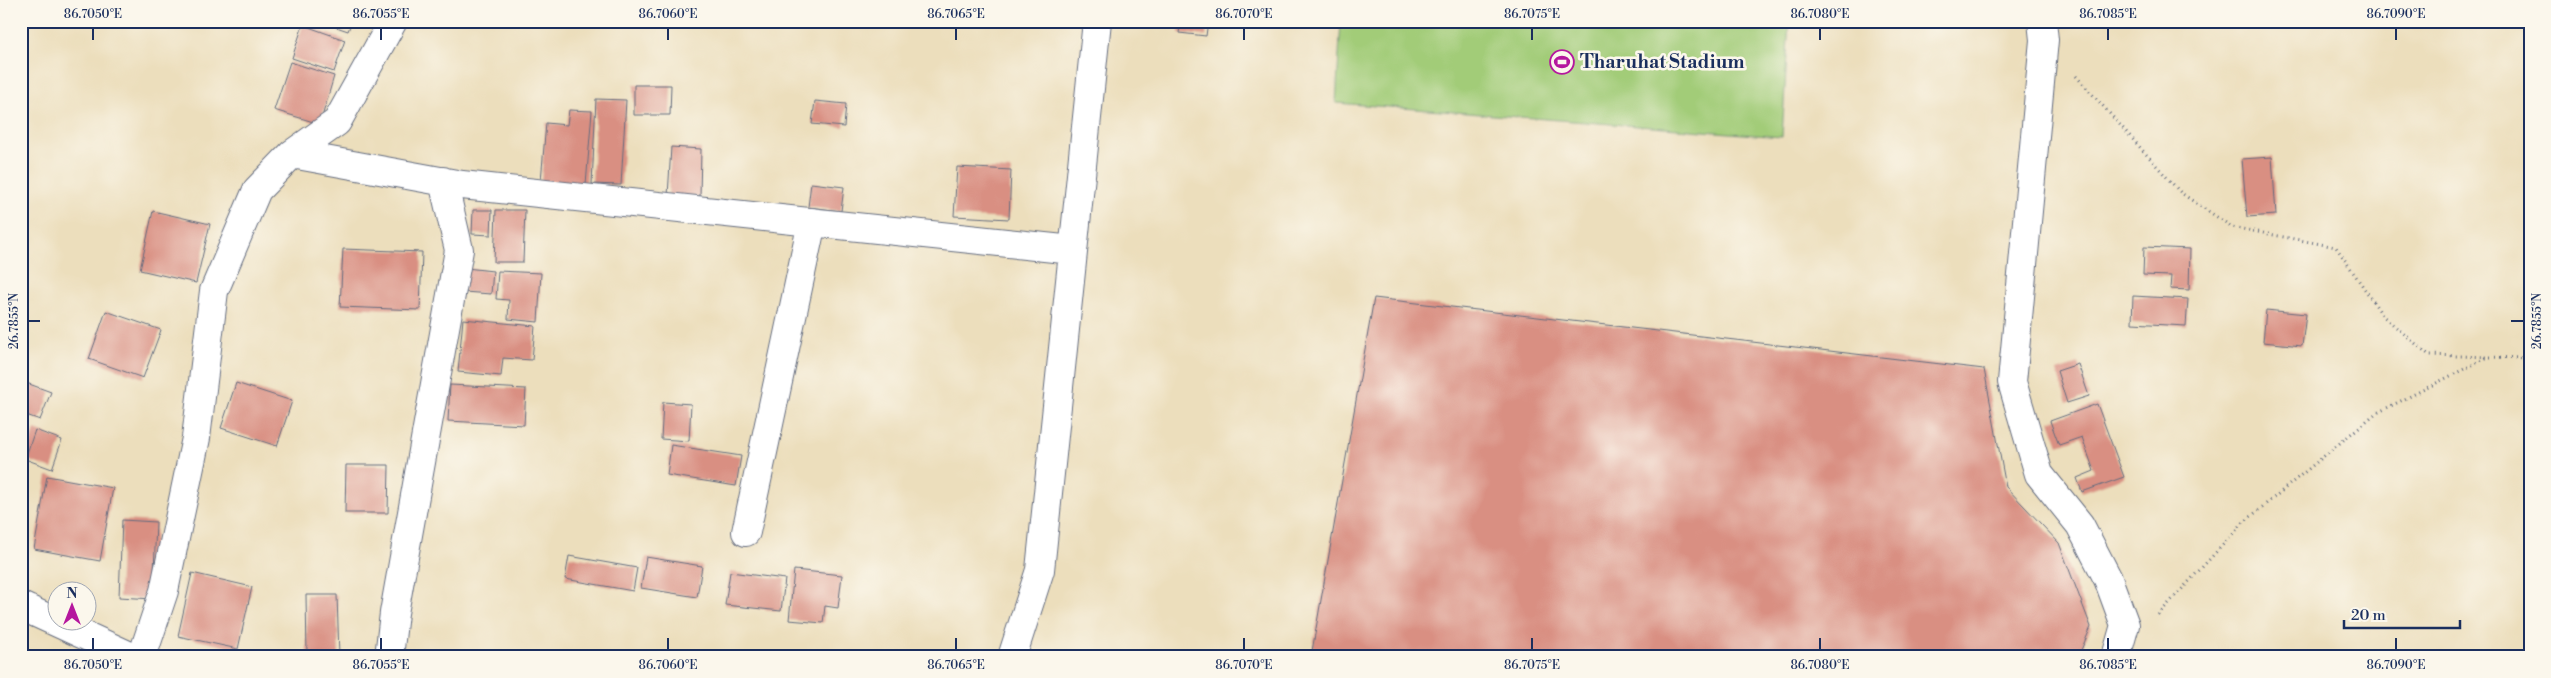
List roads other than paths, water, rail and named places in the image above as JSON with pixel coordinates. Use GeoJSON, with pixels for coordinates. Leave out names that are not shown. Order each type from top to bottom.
{"type":"FeatureCollection","features":[{"type":"Feature","properties":{"kind":"street"},"geometry":{"type":"LineString","coordinates":[[21,606],[128,656],[164,591],[196,438],[214,291],[257,190],[292,154],[337,122],[393,21]]}},
{"type":"Feature","properties":{"kind":"street"},"geometry":{"type":"LineString","coordinates":[[1012,657],[1040,570],[1096,21]]}},
{"type":"Feature","properties":{"kind":"street"},"geometry":{"type":"LineString","coordinates":[[2043,31],[2012,382],[2039,474],[2080,525],[2108,579],[2125,625],[2118,651]]}},
{"type":"Feature","properties":{"kind":"street"},"geometry":{"type":"LineString","coordinates":[[292,154],[472,186],[1073,250]]}},
{"type":"Feature","properties":{"kind":"street"},"geometry":{"type":"LineString","coordinates":[[389,657],[394,613],[459,250],[443,181]]}},
{"type":"Feature","properties":{"kind":"street"},"geometry":{"type":"LineString","coordinates":[[746,532],[812,222]]}},
{"type":"Feature","properties":{"kind":"place","name":"Tharuhat Stadium"},"geometry":{"type":"Point","coordinates":[1562,62]}}]}
